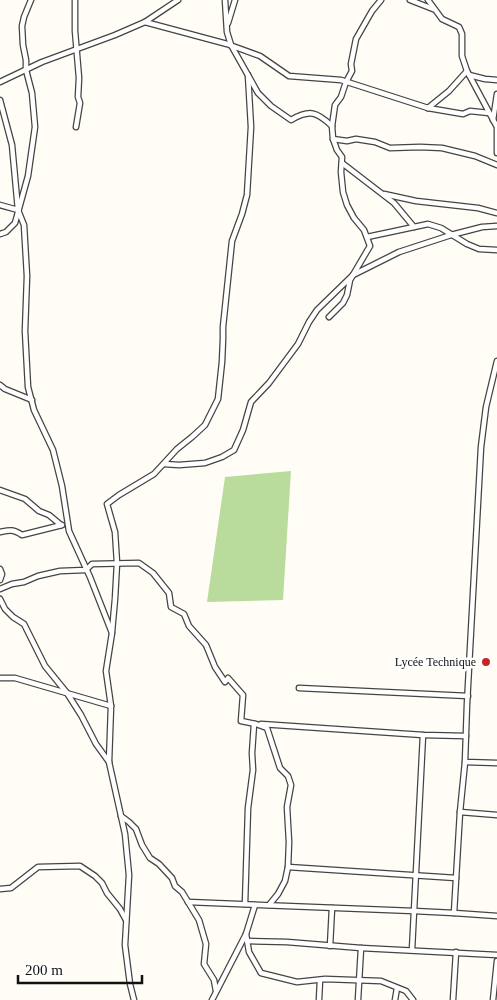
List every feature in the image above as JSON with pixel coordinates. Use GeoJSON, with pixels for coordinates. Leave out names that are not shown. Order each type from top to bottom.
{"type":"FeatureCollection","features":[{"type":"Feature","properties":{"kind":"street"},"geometry":{"type":"LineString","coordinates":[[0,234],[6,232],[16,223],[28,176],[35,127],[32,93],[26,70],[22,26],[31,0]]}},
{"type":"Feature","properties":{"kind":"street"},"geometry":{"type":"LineString","coordinates":[[75,0],[76,49],[79,78],[78,97],[80,103],[76,127]]}},
{"type":"Feature","properties":{"kind":"street"},"geometry":{"type":"LineString","coordinates":[[0,82],[42,62],[145,22],[178,0]]}},
{"type":"Feature","properties":{"kind":"street"},"geometry":{"type":"LineString","coordinates":[[225,0],[227,27],[231,45],[258,93],[270,106],[292,120],[301,114],[313,113],[321,116],[332,126]]}},
{"type":"Feature","properties":{"kind":"street"},"geometry":{"type":"LineString","coordinates":[[227,27],[236,0]]}},
{"type":"Feature","properties":{"kind":"street"},"geometry":{"type":"LineString","coordinates":[[329,317],[343,303],[350,280],[370,246],[364,230],[354,218],[347,205],[343,192],[342,157],[333,139],[332,126],[335,105],[341,97],[352,71],[350,64],[356,38],[381,0]]}},
{"type":"Feature","properties":{"kind":"street"},"geometry":{"type":"LineString","coordinates":[[410,0],[435,10]]}},
{"type":"Feature","properties":{"kind":"street"},"geometry":{"type":"LineString","coordinates":[[428,0],[442,19],[459,27],[462,34],[462,56],[468,73],[497,127],[497,153]]}},
{"type":"Feature","properties":{"kind":"street"},"geometry":{"type":"LineString","coordinates":[[145,22],[231,45],[260,56],[289,76],[346,82],[428,108],[463,114],[470,111],[489,113]]}},
{"type":"Feature","properties":{"kind":"street"},"geometry":{"type":"LineString","coordinates":[[428,108],[468,73]]}},
{"type":"Feature","properties":{"kind":"street"},"geometry":{"type":"LineString","coordinates":[[468,73],[485,79],[497,80]]}},
{"type":"Feature","properties":{"kind":"street"},"geometry":{"type":"LineString","coordinates":[[134,1000],[125,945],[129,875],[125,834],[109,762],[111,706],[106,671],[112,633],[117,563],[115,532],[107,504],[154,474],[177,448],[205,425],[218,399],[222,327],[232,241],[247,195],[251,127],[248,75]]}},
{"type":"Feature","properties":{"kind":"street"},"geometry":{"type":"LineString","coordinates":[[495,123],[497,94]]}},
{"type":"Feature","properties":{"kind":"street"},"geometry":{"type":"LineString","coordinates":[[0,100],[12,145],[18,210],[24,226],[27,276],[25,331],[28,387],[34,410],[52,450],[62,486],[69,530],[112,633]]}},
{"type":"Feature","properties":{"kind":"street"},"geometry":{"type":"LineString","coordinates":[[333,139],[347,141],[356,139],[375,142],[390,148],[420,146],[442,148],[475,156],[497,165]]}},
{"type":"Feature","properties":{"kind":"street"},"geometry":{"type":"LineString","coordinates":[[342,163],[394,204],[414,227]]}},
{"type":"Feature","properties":{"kind":"street"},"geometry":{"type":"LineString","coordinates":[[382,194],[416,201],[478,208],[497,214]]}},
{"type":"Feature","properties":{"kind":"street"},"geometry":{"type":"LineString","coordinates":[[0,205],[18,210]]}},
{"type":"Feature","properties":{"kind":"street"},"geometry":{"type":"LineString","coordinates":[[367,237],[428,224],[441,228],[467,244],[479,248],[497,250]]}},
{"type":"Feature","properties":{"kind":"street"},"geometry":{"type":"LineString","coordinates":[[164,464],[205,463],[234,450],[243,430],[251,402],[269,383],[298,344],[317,310],[353,275],[399,252],[482,226],[497,226]]}},
{"type":"Feature","properties":{"kind":"street"},"geometry":{"type":"LineString","coordinates":[[454,914],[460,812],[466,762],[481,447],[486,408],[497,361]]}},
{"type":"Feature","properties":{"kind":"street"},"geometry":{"type":"LineString","coordinates":[[0,385],[32,400]]}},
{"type":"Feature","properties":{"kind":"street"},"geometry":{"type":"LineString","coordinates":[[0,490],[25,499],[39,511],[49,515],[62,525]]}},
{"type":"Feature","properties":{"kind":"street"},"geometry":{"type":"LineString","coordinates":[[0,532],[10,530],[22,535],[68,523]]}},
{"type":"Feature","properties":{"kind":"street"},"geometry":{"type":"LineString","coordinates":[[0,589],[38,576],[60,571],[86,570],[92,564],[139,563],[153,573],[169,593],[171,607],[184,614],[189,626],[206,645],[215,667],[225,682],[228,678],[243,695],[241,721],[267,728],[280,768],[288,776],[291,785],[288,807],[288,867],[285,881],[278,894],[268,905]]}},
{"type":"Feature","properties":{"kind":"street"},"geometry":{"type":"LineString","coordinates":[[0,569],[2,574],[0,580]]}},
{"type":"Feature","properties":{"kind":"street"},"geometry":{"type":"LineString","coordinates":[[0,599],[5,609],[24,624],[45,666],[67,694],[81,715],[96,744],[109,762]]}},
{"type":"Feature","properties":{"kind":"street"},"geometry":{"type":"LineString","coordinates":[[0,678],[15,678],[111,706]]}},
{"type":"Feature","properties":{"kind":"street"},"geometry":{"type":"LineString","coordinates":[[299,688],[468,696]]}},
{"type":"Feature","properties":{"kind":"street"},"geometry":{"type":"LineString","coordinates":[[237,723],[466,736]]}},
{"type":"Feature","properties":{"kind":"street"},"geometry":{"type":"LineString","coordinates":[[245,904],[248,808],[253,770],[252,753],[255,724]]}},
{"type":"Feature","properties":{"kind":"street"},"geometry":{"type":"LineString","coordinates":[[412,950],[423,735]]}},
{"type":"Feature","properties":{"kind":"street"},"geometry":{"type":"LineString","coordinates":[[466,762],[497,763]]}},
{"type":"Feature","properties":{"kind":"street"},"geometry":{"type":"LineString","coordinates":[[460,812],[497,815]]}},
{"type":"Feature","properties":{"kind":"street"},"geometry":{"type":"LineString","coordinates":[[121,816],[136,829],[142,845],[150,858],[159,864],[172,878],[175,886],[182,892],[199,920],[206,944],[204,964],[214,980],[216,991]]}},
{"type":"Feature","properties":{"kind":"street"},"geometry":{"type":"LineString","coordinates":[[0,889],[11,888],[38,866],[80,866],[102,883],[126,921]]}},
{"type":"Feature","properties":{"kind":"street"},"geometry":{"type":"LineString","coordinates":[[288,867],[456,878]]}},
{"type":"Feature","properties":{"kind":"street"},"geometry":{"type":"LineString","coordinates":[[188,902],[497,916]]}},
{"type":"Feature","properties":{"kind":"street"},"geometry":{"type":"LineString","coordinates":[[212,1000],[246,934],[255,905]]}},
{"type":"Feature","properties":{"kind":"street"},"geometry":{"type":"LineString","coordinates":[[330,946],[332,908]]}},
{"type":"Feature","properties":{"kind":"street"},"geometry":{"type":"LineString","coordinates":[[246,934],[248,952],[261,973],[296,982],[320,980],[381,981],[406,991],[413,1000]]}},
{"type":"Feature","properties":{"kind":"street"},"geometry":{"type":"LineString","coordinates":[[247,941],[497,955]]}},
{"type":"Feature","properties":{"kind":"street"},"geometry":{"type":"LineString","coordinates":[[358,1000],[361,948]]}},
{"type":"Feature","properties":{"kind":"street"},"geometry":{"type":"LineString","coordinates":[[453,1000],[456,952]]}},
{"type":"Feature","properties":{"kind":"street"},"geometry":{"type":"LineString","coordinates":[[493,1000],[497,961]]}},
{"type":"Feature","properties":{"kind":"street"},"geometry":{"type":"LineString","coordinates":[[319,1000],[320,980]]}},
{"type":"Feature","properties":{"kind":"street"},"geometry":{"type":"LineString","coordinates":[[396,1000],[397,988]]}},
{"type":"Feature","properties":{"kind":"green space"},"geometry":{"type":"Polygon","coordinates":[[[291,471],[283,600],[207,602],[225,477],[291,471]]]}},
{"type":"Feature","properties":{"kind":"place","name":"Lycée Technique"},"geometry":{"type":"Point","coordinates":[486,662]}}]}
